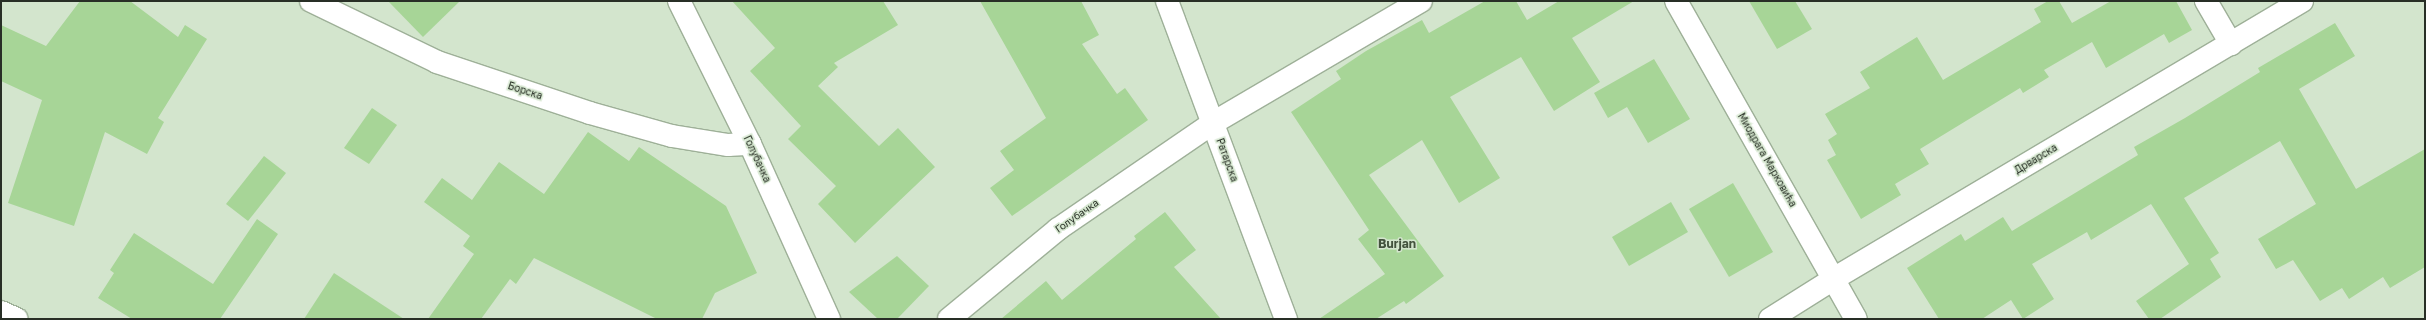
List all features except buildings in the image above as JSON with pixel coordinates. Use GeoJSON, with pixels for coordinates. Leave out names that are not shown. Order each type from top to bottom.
{"type":"FeatureCollection","features":[{"type":"Feature","properties":{"kind":"street","name":"Борска"},"geometry":{"type":"LineString","coordinates":[[311,1],[437,62],[590,113],[672,136],[728,145],[750,144]]}},
{"type":"Feature","properties":{"kind":"street","name":"Голубачка"},"geometry":{"type":"LineString","coordinates":[[679,1],[750,144],[829,319]]}},
{"type":"Feature","properties":{"kind":"street","name":"Ратарска"},"geometry":{"type":"LineString","coordinates":[[1167,1],[1286,319]]}},
{"type":"Feature","properties":{"kind":"street","name":"Голубачка"},"geometry":{"type":"LineString","coordinates":[[949,319],[1058,229],[1213,123],[1421,1]]}},
{"type":"Feature","properties":{"kind":"street","name":"Миодрага Марковића"},"geometry":{"type":"LineString","coordinates":[[1676,1],[1856,319]]}},
{"type":"Feature","properties":{"kind":"street"},"geometry":{"type":"LineString","coordinates":[[2206,1],[2231,44]]}},
{"type":"Feature","properties":{"kind":"street","name":"Дрварска"},"geometry":{"type":"LineString","coordinates":[[1770,319],[1834,278],[2302,1]]}},
{"type":"Feature","properties":{"kind":"street"},"geometry":{"type":"LineString","coordinates":[[1,312],[17,319]]}},
{"type":"Feature","properties":{"kind":"district","name":"Burjan"},"geometry":{"type":"Point","coordinates":[1397,244]}}]}
